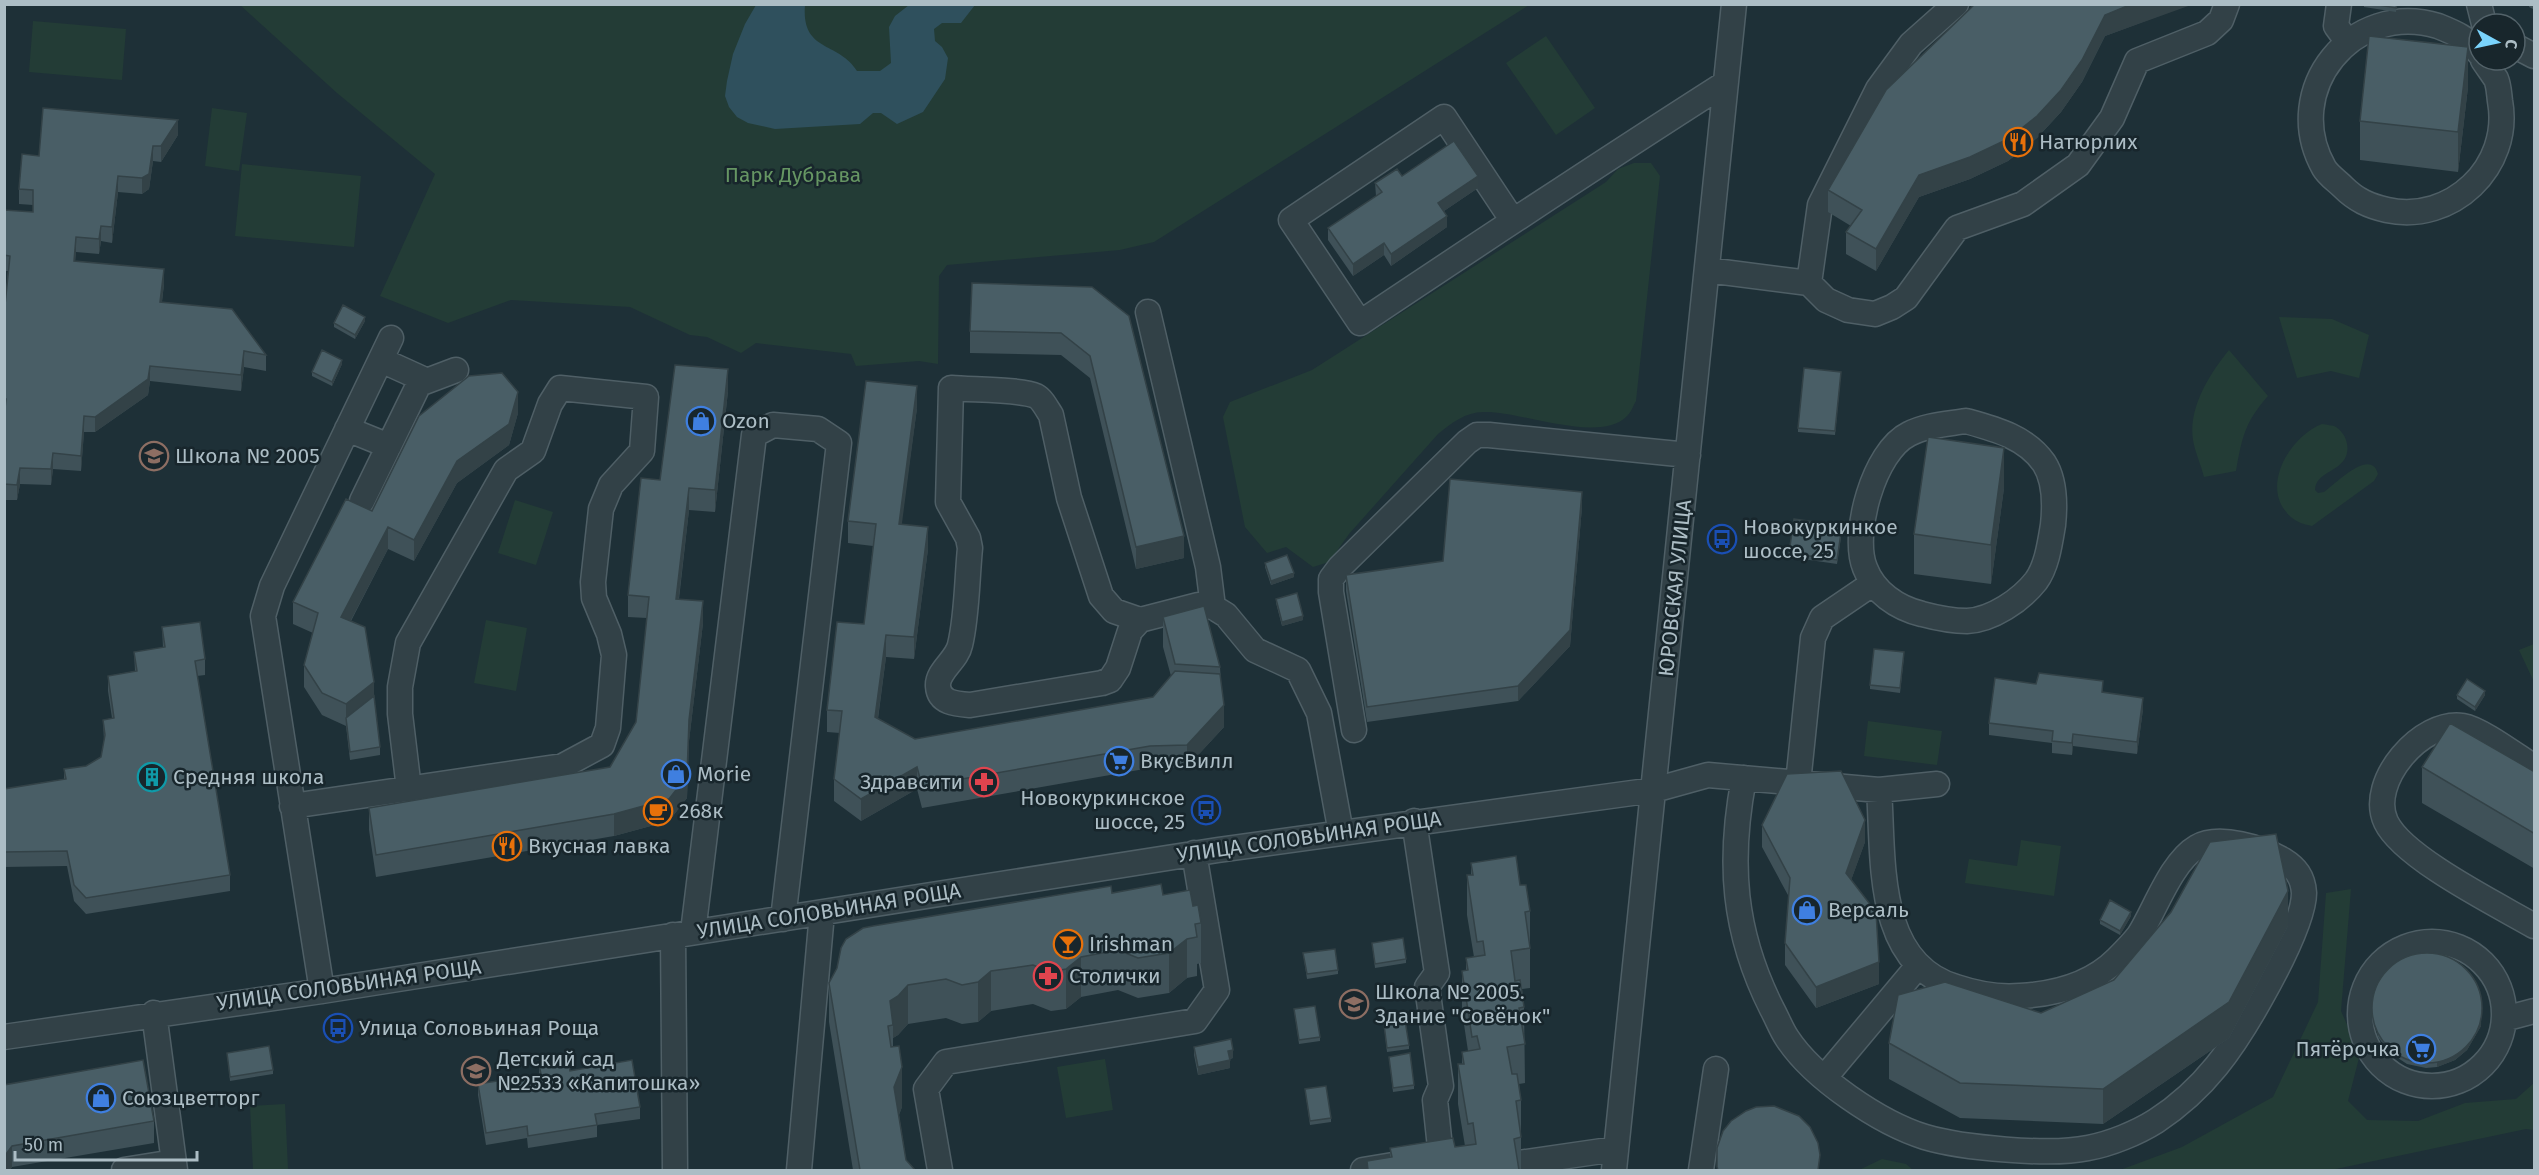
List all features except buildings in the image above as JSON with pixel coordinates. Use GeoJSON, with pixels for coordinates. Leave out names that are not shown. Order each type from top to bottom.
{"type":"FeatureCollection","features":[{"type":"Feature","properties":{"kind":"street","name":"ЮРОВСКАЯ УЛИЦА"},"geometry":{"type":"LineString","coordinates":[[1615,1160],[1734,4]]}},
{"type":"Feature","properties":{"kind":"street"},"geometry":{"type":"LineString","coordinates":[[1809,283],[1820,205],[1878,89],[1911,44],[1956,4]]}},
{"type":"Feature","properties":{"kind":"street"},"geometry":{"type":"LineString","coordinates":[[1707,270],[1809,283],[1826,300],[1848,310],[1875,314],[1892,307],[1906,298],[1957,228],[2023,204],[2078,165],[2112,118],[2137,61],[2207,33],[2221,20],[2227,4]]}},
{"type":"Feature","properties":{"kind":"street"},"geometry":{"type":"LineString","coordinates":[[2339,4],[2336,26],[2347,41]]}},
{"type":"Feature","properties":{"kind":"street"},"geometry":{"type":"LineString","coordinates":[[2467,43],[2454,32],[2421,21],[2396,20],[2379,24],[2347,41],[2329,59],[2314,91],[2310,119],[2317,151],[2325,170],[2352,196],[2371,206],[2402,213],[2436,209],[2465,194],[2482,177],[2498,148],[2503,118],[2494,72]]}},
{"type":"Feature","properties":{"kind":"street"},"geometry":{"type":"LineString","coordinates":[[1513,221],[1444,117],[1291,220],[1360,323],[1724,84]]}},
{"type":"Feature","properties":{"kind":"street"},"geometry":{"type":"LineString","coordinates":[[1148,312],[1208,567],[1213,607]]}},
{"type":"Feature","properties":{"kind":"street"},"geometry":{"type":"LineString","coordinates":[[322,991],[263,616],[272,586],[391,338]]}},
{"type":"Feature","properties":{"kind":"street"},"geometry":{"type":"LineString","coordinates":[[381,360],[425,380]]}},
{"type":"Feature","properties":{"kind":"street"},"geometry":{"type":"LineString","coordinates":[[362,501],[418,384],[456,370]]}},
{"type":"Feature","properties":{"kind":"street"},"geometry":{"type":"LineString","coordinates":[[292,806],[409,789],[563,766],[602,745],[608,728],[614,655],[609,634],[594,598],[593,582],[601,509],[612,484],[642,451],[646,397],[560,388],[550,404],[532,451],[506,471],[408,643],[400,687],[400,714],[409,789]]}},
{"type":"Feature","properties":{"kind":"street"},"geometry":{"type":"LineString","coordinates":[[1140,620],[1114,611],[1101,596],[1069,498],[1051,415],[1038,397],[951,388],[948,502],[968,538],[970,548],[960,647],[939,678],[940,693],[946,701],[970,705],[1110,680],[1122,658],[1130,631],[1140,620],[1198,605],[1213,607],[1226,615],[1255,650],[1298,670],[1319,713],[1341,833]]}},
{"type":"Feature","properties":{"kind":"street"},"geometry":{"type":"LineString","coordinates":[[1966,422],[1998,430],[2022,441],[2045,464],[2055,496],[2048,554],[2036,580],[2018,597],[1992,615],[1968,621],[1942,619],[1912,612],[1892,602],[1872,584],[1863,565],[1861,540],[1871,481],[1889,453],[1907,434],[1934,426],[1966,422]]}},
{"type":"Feature","properties":{"kind":"street"},"geometry":{"type":"LineString","coordinates":[[675,1170],[683,933],[754,435],[773,425],[818,429],[839,443],[783,919]]}},
{"type":"Feature","properties":{"kind":"street"},"geometry":{"type":"LineString","coordinates":[[347,429],[388,446]]}},
{"type":"Feature","properties":{"kind":"street"},"geometry":{"type":"LineString","coordinates":[[1354,730],[1331,592],[1331,579],[1467,442],[1477,435],[1688,455]]}},
{"type":"Feature","properties":{"kind":"street"},"geometry":{"type":"LineString","coordinates":[[1798,783],[1813,638],[1822,618],[1872,584]]}},
{"type":"Feature","properties":{"kind":"street"},"geometry":{"type":"LineString","coordinates":[[1307,688],[1345,681]]}},
{"type":"Feature","properties":{"kind":"street"},"geometry":{"type":"LineString","coordinates":[[2535,767],[2464,726],[2448,726],[2424,737],[2406,751],[2386,783],[2382,800],[2385,821],[2415,855],[2535,926]]}},
{"type":"Feature","properties":{"kind":"street","name":"УЛИЦА СОЛОВЬИНАЯ РОЩА"},"geometry":{"type":"LineString","coordinates":[[4,1037],[154,1013],[322,991],[1194,853],[1414,821],[1654,790],[1708,775],[1879,790],[1937,784]]}},
{"type":"Feature","properties":{"kind":"street"},"geometry":{"type":"LineString","coordinates":[[1744,778],[1739,811],[1736,894],[1744,939],[1762,989],[1787,1039],[1825,1077],[1858,1104],[1891,1123],[1925,1137],[1959,1144],[2052,1150],[2087,1149],[2155,1122],[2214,1073],[2238,1040],[2291,937],[2304,900],[2299,873],[2256,847],[2224,842],[2199,845],[2187,856],[2163,889],[2138,936],[2115,962],[2087,981],[2043,995],[2001,997],[1947,985],[1926,975],[1907,956],[1896,932],[1887,901],[1879,790]]}},
{"type":"Feature","properties":{"kind":"street"},"geometry":{"type":"LineString","coordinates":[[1414,821],[1437,973],[1428,987],[1441,1086],[1435,1100],[1442,1157]]}},
{"type":"Feature","properties":{"kind":"street"},"geometry":{"type":"LineString","coordinates":[[940,1170],[926,1089],[946,1062],[1195,1021],[1217,990],[1194,853]]}},
{"type":"Feature","properties":{"kind":"street"},"geometry":{"type":"LineString","coordinates":[[799,1170],[822,913]]}},
{"type":"Feature","properties":{"kind":"street"},"geometry":{"type":"LineString","coordinates":[[2431,942],[2455,945],[2476,957],[2484,965],[2492,974],[2502,995],[2504,1019],[2499,1042],[2486,1062],[2468,1077],[2446,1086],[2422,1087],[2399,1080],[2380,1065],[2366,1046],[2359,1022],[2361,998],[2370,976],[2386,957],[2408,946],[2431,942]]}},
{"type":"Feature","properties":{"kind":"street"},"geometry":{"type":"LineString","coordinates":[[1825,1077],[1918,966]]}},
{"type":"Feature","properties":{"kind":"street"},"geometry":{"type":"LineString","coordinates":[[2504,1019],[2535,1011]]}},
{"type":"Feature","properties":{"kind":"street"},"geometry":{"type":"LineString","coordinates":[[124,1170],[175,1166],[154,1013]]}},
{"type":"Feature","properties":{"kind":"street"},"geometry":{"type":"LineString","coordinates":[[1701,1170],[1716,1069]]}},
{"type":"Feature","properties":{"kind":"street"},"geometry":{"type":"LineString","coordinates":[[1363,1170],[1442,1157],[1462,1170]]}},
{"type":"Feature","properties":{"kind":"street"},"geometry":{"type":"LineString","coordinates":[[1519,1163],[1615,1160]]}},
{"type":"Feature","properties":{"kind":"green space","name":"Парк Дубрава"},"geometry":{"type":"Polygon","coordinates":[[[240,5],[1529,5],[1154,242],[1120,250],[947,265],[939,276],[938,364],[919,361],[856,366],[851,354],[756,343],[741,353],[707,337],[690,335],[630,307],[511,300],[448,323],[380,296],[435,174],[337,93],[240,5]]]}},
{"type":"Feature","properties":{"kind":"green space"},"geometry":{"type":"Polygon","coordinates":[[[33,21],[126,29],[122,80],[29,72],[33,21]]]}},
{"type":"Feature","properties":{"kind":"green space"},"geometry":{"type":"Polygon","coordinates":[[[1546,36],[1595,108],[1556,135],[1506,63],[1546,36]]]}},
{"type":"Feature","properties":{"kind":"green space"},"geometry":{"type":"Polygon","coordinates":[[[212,108],[247,113],[239,171],[205,166],[212,108]]]}},
{"type":"Feature","properties":{"kind":"green space"},"geometry":{"type":"Polygon","coordinates":[[[1634,163],[1651,163],[1660,176],[1636,401],[1628,415],[1613,424],[1596,427],[1577,427],[1498,413],[1477,412],[1465,416],[1438,434],[1349,534],[1329,562],[1313,567],[1286,547],[1267,553],[1245,527],[1223,417],[1230,402],[1312,370],[1606,182],[1618,169],[1634,163]]]}},
{"type":"Feature","properties":{"kind":"green space"},"geometry":{"type":"Polygon","coordinates":[[[242,164],[361,176],[354,247],[235,236],[242,164]]]}},
{"type":"Feature","properties":{"kind":"green space"},"geometry":{"type":"Polygon","coordinates":[[[2279,317],[2332,319],[2369,335],[2359,378],[2331,371],[2297,378],[2279,317]]]}},
{"type":"Feature","properties":{"kind":"green space"},"geometry":{"type":"Polygon","coordinates":[[[2229,350],[2268,396],[2249,422],[2236,471],[2204,477],[2193,440],[2194,416],[2208,380],[2229,350]]]}},
{"type":"Feature","properties":{"kind":"green space"},"geometry":{"type":"Polygon","coordinates":[[[2322,424],[2335,426],[2340,430],[2345,438],[2347,452],[2344,460],[2322,476],[2316,484],[2315,490],[2318,493],[2324,492],[2361,465],[2368,464],[2374,467],[2378,474],[2374,481],[2312,526],[2297,521],[2284,509],[2278,495],[2277,481],[2288,453],[2309,431],[2322,424]]]}},
{"type":"Feature","properties":{"kind":"green space"},"geometry":{"type":"Polygon","coordinates":[[[515,500],[553,512],[536,565],[498,553],[515,500]]]}},
{"type":"Feature","properties":{"kind":"green space"},"geometry":{"type":"Polygon","coordinates":[[[486,620],[527,628],[516,691],[474,683],[486,620]]]}},
{"type":"Feature","properties":{"kind":"green space"},"geometry":{"type":"Polygon","coordinates":[[[2534,644],[2534,682],[2519,650],[2534,644]]]}},
{"type":"Feature","properties":{"kind":"green space"},"geometry":{"type":"Polygon","coordinates":[[[1868,721],[1942,731],[1937,765],[1864,756],[1868,721]]]}},
{"type":"Feature","properties":{"kind":"green space"},"geometry":{"type":"Polygon","coordinates":[[[2021,840],[2061,846],[2054,896],[1965,883],[1969,859],[2017,866],[2021,840]]]}},
{"type":"Feature","properties":{"kind":"green space"},"geometry":{"type":"Polygon","coordinates":[[[2351,889],[2341,1011],[2360,1054],[2348,1101],[2367,1120],[2418,1121],[2465,1103],[2516,1099],[2534,1083],[2534,1130],[2526,1129],[2331,1170],[2120,1170],[2182,1147],[2273,1097],[2318,1002],[2326,893],[2351,889]]]}},
{"type":"Feature","properties":{"kind":"green space"},"geometry":{"type":"Polygon","coordinates":[[[1105,1059],[1113,1110],[1066,1118],[1057,1067],[1105,1059]]]}},
{"type":"Feature","properties":{"kind":"green space"},"geometry":{"type":"Polygon","coordinates":[[[285,1104],[288,1169],[253,1170],[250,1106],[285,1104]]]}},
{"type":"Feature","properties":{"kind":"green space"},"geometry":{"type":"Polygon","coordinates":[[[1882,1159],[1906,1164],[1913,1170],[1859,1170],[1882,1159]]]}},
{"type":"Feature","properties":{"kind":"water"},"geometry":{"type":"Polygon","coordinates":[[[756,5],[805,5],[805,20],[815,39],[841,55],[857,71],[880,71],[891,63],[889,27],[895,16],[909,5],[975,5],[961,23],[942,23],[934,29],[935,41],[942,47],[948,58],[945,79],[923,112],[897,124],[881,113],[873,113],[860,124],[775,129],[748,123],[737,117],[729,107],[725,96],[733,54],[745,24],[756,5]]]}},
{"type":"Feature","properties":{"kind":"place","name":"Натюрлих"},"geometry":{"type":"Point","coordinates":[2018,142]}},
{"type":"Feature","properties":{"kind":"place","name":"Ozon"},"geometry":{"type":"Point","coordinates":[701,421]}},
{"type":"Feature","properties":{"kind":"place","name":"Школа № 2005"},"geometry":{"type":"Point","coordinates":[154,456]}},
{"type":"Feature","properties":{"kind":"place","name":"Новокуркинкое шоссе, 25"},"geometry":{"type":"Point","coordinates":[1722,539]}},
{"type":"Feature","properties":{"kind":"place","name":"ВкусВилл"},"geometry":{"type":"Point","coordinates":[1119,761]}},
{"type":"Feature","properties":{"kind":"place","name":"Morie"},"geometry":{"type":"Point","coordinates":[676,774]}},
{"type":"Feature","properties":{"kind":"place","name":"Средняя школа"},"geometry":{"type":"Point","coordinates":[152,777]}},
{"type":"Feature","properties":{"kind":"place","name":"Здравсити"},"geometry":{"type":"Point","coordinates":[984,782]}},
{"type":"Feature","properties":{"kind":"place","name":"Новокуркинское шоссе, 25"},"geometry":{"type":"Point","coordinates":[1206,810]}},
{"type":"Feature","properties":{"kind":"place","name":"268к"},"geometry":{"type":"Point","coordinates":[658,811]}},
{"type":"Feature","properties":{"kind":"place","name":"Вкусная лавка"},"geometry":{"type":"Point","coordinates":[507,846]}},
{"type":"Feature","properties":{"kind":"place","name":"Версаль"},"geometry":{"type":"Point","coordinates":[1807,910]}},
{"type":"Feature","properties":{"kind":"place","name":"Irishman"},"geometry":{"type":"Point","coordinates":[1068,944]}},
{"type":"Feature","properties":{"kind":"place","name":"Столички"},"geometry":{"type":"Point","coordinates":[1048,976]}},
{"type":"Feature","properties":{"kind":"place","name":"Школа № 2005. Здание \"Совёнок\""},"geometry":{"type":"Point","coordinates":[1354,1004]}},
{"type":"Feature","properties":{"kind":"place","name":"Улица Соловьиная Роща"},"geometry":{"type":"Point","coordinates":[338,1028]}},
{"type":"Feature","properties":{"kind":"place","name":"Пятёрочка"},"geometry":{"type":"Point","coordinates":[2421,1049]}},
{"type":"Feature","properties":{"kind":"place","name":"Детский сад №2533 «Капитошка»"},"geometry":{"type":"Point","coordinates":[476,1071]}},
{"type":"Feature","properties":{"kind":"place","name":"Союзцветторг"},"geometry":{"type":"Point","coordinates":[101,1098]}}]}
